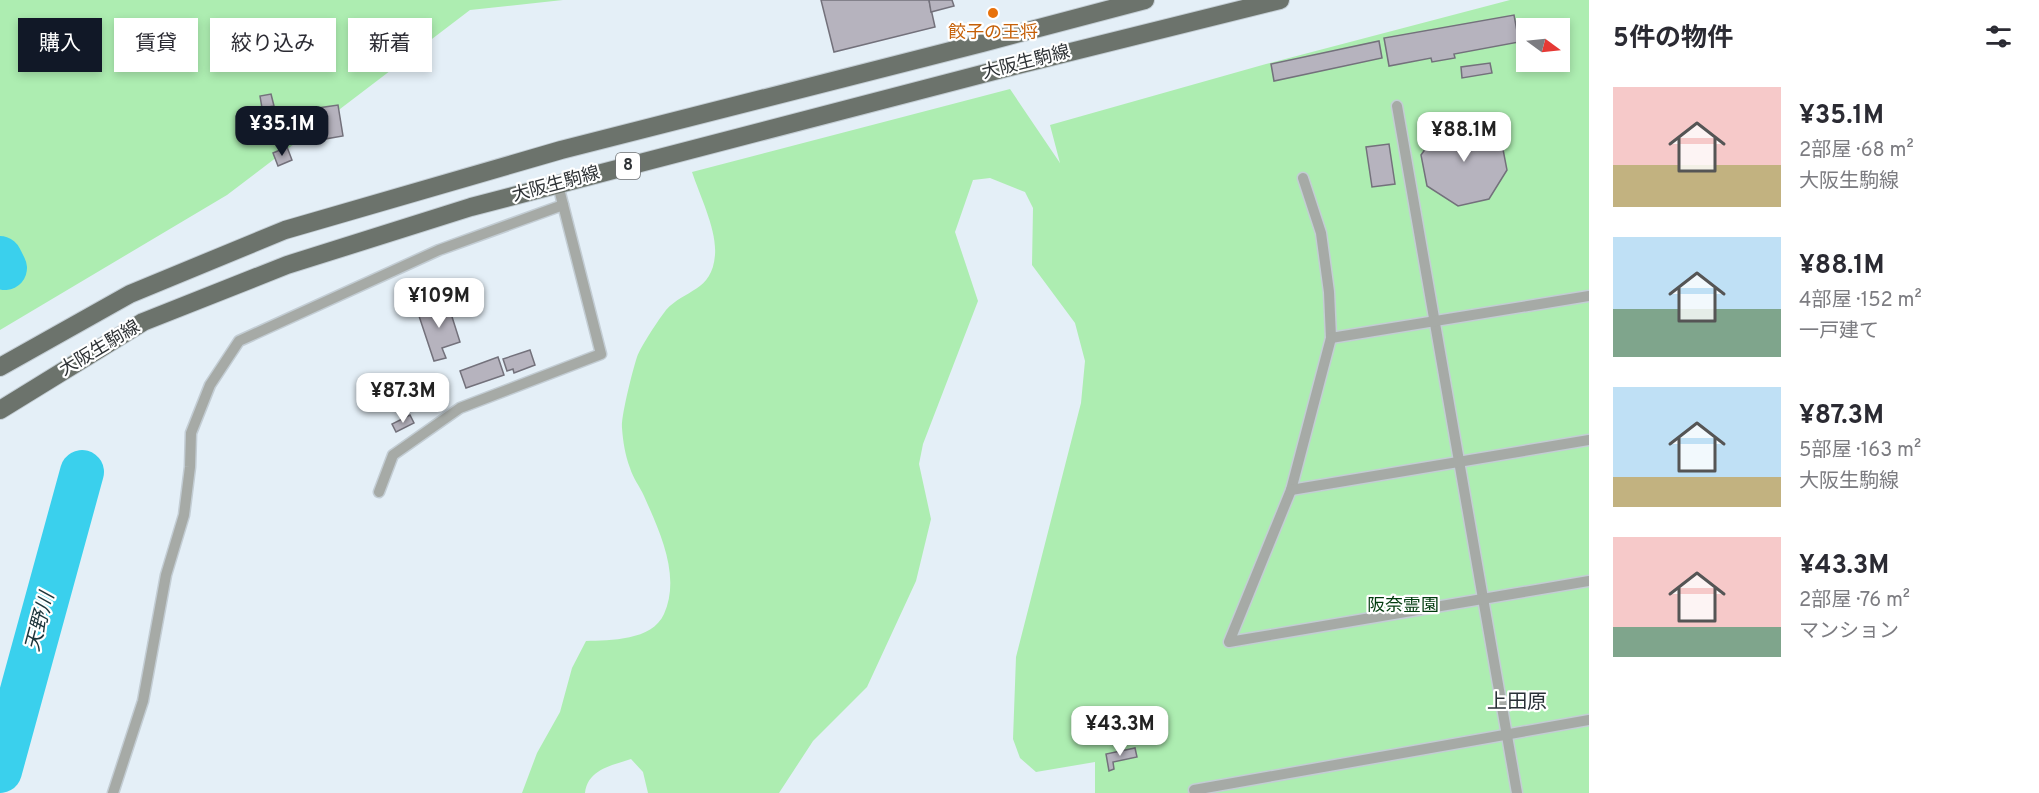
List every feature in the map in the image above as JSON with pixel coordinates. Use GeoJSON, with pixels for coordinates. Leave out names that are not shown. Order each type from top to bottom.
{"type":"FeatureCollection","features":[{"type":"Feature","properties":{"kind":"main road","name":"大阪生駒線"},"geometry":{"type":"LineString","coordinates":[[0,367],[130,294],[285,230],[561,150],[982,44],[1145,0]]}},
{"type":"Feature","properties":{"kind":"main road","name":"大阪生駒線"},"geometry":{"type":"LineString","coordinates":[[0,410],[143,322],[287,265],[471,207],[1167,27],[1280,0]]}},
{"type":"Feature","properties":{"kind":"lane"},"geometry":{"type":"LineString","coordinates":[[1397,106],[1517,793]]}},
{"type":"Feature","properties":{"kind":"lane"},"geometry":{"type":"LineString","coordinates":[[1303,178],[1321,233],[1329,292],[1330,338],[1291,490],[1229,642],[1589,581]]}},
{"type":"Feature","properties":{"kind":"lane"},"geometry":{"type":"LineString","coordinates":[[379,492],[393,455],[459,408],[600,354],[558,185]]}},
{"type":"Feature","properties":{"kind":"lane"},"geometry":{"type":"LineString","coordinates":[[113,793],[143,701],[166,575],[184,515],[190,466],[191,433],[210,385],[239,341],[439,250],[563,204]]}},
{"type":"Feature","properties":{"kind":"lane"},"geometry":{"type":"LineString","coordinates":[[1330,338],[1589,296]]}},
{"type":"Feature","properties":{"kind":"lane"},"geometry":{"type":"LineString","coordinates":[[1291,490],[1589,440]]}},
{"type":"Feature","properties":{"kind":"lane"},"geometry":{"type":"LineString","coordinates":[[1194,790],[1589,720]]}},
{"type":"Feature","properties":{"kind":"green space"},"geometry":{"type":"Polygon","coordinates":[[[0,0],[563,0],[470,10],[432,39],[432,18],[348,18],[348,72],[389,72],[227,195],[0,330],[0,0]]]}},
{"type":"Feature","properties":{"kind":"green space","name":"阪奈霊園"},"geometry":{"type":"Polygon","coordinates":[[[1510,0],[1589,0],[1589,793],[1095,793],[1095,762],[1036,772],[1020,758],[1013,739],[1016,657],[1081,403],[1085,361],[1075,323],[1032,265],[1033,208],[1025,192],[990,178],[973,180],[955,232],[978,301],[923,444],[919,464],[931,519],[916,581],[867,687],[813,741],[779,793],[648,793],[643,772],[631,759],[596,774],[587,785],[585,793],[522,793],[537,753],[560,712],[572,668],[586,641],[630,637],[650,629],[664,614],[669,599],[669,569],[666,554],[656,524],[628,463],[622,422],[635,363],[646,340],[666,310],[703,283],[713,267],[715,245],[713,235],[692,172],[1010,89],[1060,163],[1050,125],[1266,64],[1510,0]]]}},
{"type":"Feature","properties":{"kind":"building"},"geometry":{"type":"Polygon","coordinates":[[[821,0],[929,0],[935,27],[834,52],[821,0]]]}},
{"type":"Feature","properties":{"kind":"building"},"geometry":{"type":"Polygon","coordinates":[[[929,0],[952,0],[954,6],[931,12],[929,0]]]}},
{"type":"Feature","properties":{"kind":"building"},"geometry":{"type":"Polygon","coordinates":[[[1514,15],[1516,26],[1516,43],[1454,54],[1455,58],[1432,62],[1431,58],[1389,66],[1384,38],[1514,15]]]}},
{"type":"Feature","properties":{"kind":"building"},"geometry":{"type":"Polygon","coordinates":[[[1379,41],[1382,58],[1274,81],[1271,64],[1379,41]]]}},
{"type":"Feature","properties":{"kind":"building"},"geometry":{"type":"Polygon","coordinates":[[[1490,63],[1492,73],[1462,78],[1461,67],[1490,63]]]}},
{"type":"Feature","properties":{"kind":"building"},"geometry":{"type":"Polygon","coordinates":[[[271,94],[274,106],[262,108],[260,96],[271,94]]]}},
{"type":"Feature","properties":{"kind":"building"},"geometry":{"type":"Polygon","coordinates":[[[338,105],[343,136],[325,139],[325,135],[317,136],[314,115],[319,114],[318,108],[338,105]]]}},
{"type":"Feature","properties":{"kind":"building"},"geometry":{"type":"Polygon","coordinates":[[[1473,119],[1501,139],[1507,170],[1489,199],[1458,206],[1427,186],[1421,155],[1442,126],[1473,119]]]}},
{"type":"Feature","properties":{"kind":"building"},"geometry":{"type":"Polygon","coordinates":[[[1389,144],[1395,184],[1372,187],[1366,147],[1389,144]]]}},
{"type":"Feature","properties":{"kind":"building"},"geometry":{"type":"Polygon","coordinates":[[[287,147],[292,160],[278,166],[273,153],[287,147]]]}},
{"type":"Feature","properties":{"kind":"building"},"geometry":{"type":"Polygon","coordinates":[[[447,301],[460,342],[442,348],[446,358],[434,361],[419,316],[425,314],[423,309],[447,301]]]}},
{"type":"Feature","properties":{"kind":"building"},"geometry":{"type":"Polygon","coordinates":[[[530,350],[535,365],[514,373],[513,369],[507,371],[503,359],[530,350]]]}},
{"type":"Feature","properties":{"kind":"building"},"geometry":{"type":"Polygon","coordinates":[[[498,357],[504,375],[466,388],[460,371],[498,357]]]}},
{"type":"Feature","properties":{"kind":"building"},"geometry":{"type":"Polygon","coordinates":[[[410,415],[414,423],[396,432],[392,424],[410,415]]]}},
{"type":"Feature","properties":{"kind":"building"},"geometry":{"type":"Polygon","coordinates":[[[1135,748],[1137,757],[1113,762],[1114,769],[1109,771],[1106,754],[1135,748]]]}},
{"type":"Feature","properties":{"kind":"waterway","name":"天野川"},"geometry":{"type":"LineString","coordinates":[[0,258],[5,268]]}},
{"type":"Feature","properties":{"kind":"waterway","name":"天野川"},"geometry":{"type":"LineString","coordinates":[[0,771],[82,472]]}},
{"type":"Feature","properties":{"kind":"place","name":"餃子の王将"},"geometry":{"type":"Point","coordinates":[993,13]}},
{"type":"Feature","properties":{"kind":"district","name":"上田原"},"geometry":{"type":"Point","coordinates":[1517,703]}}]}
